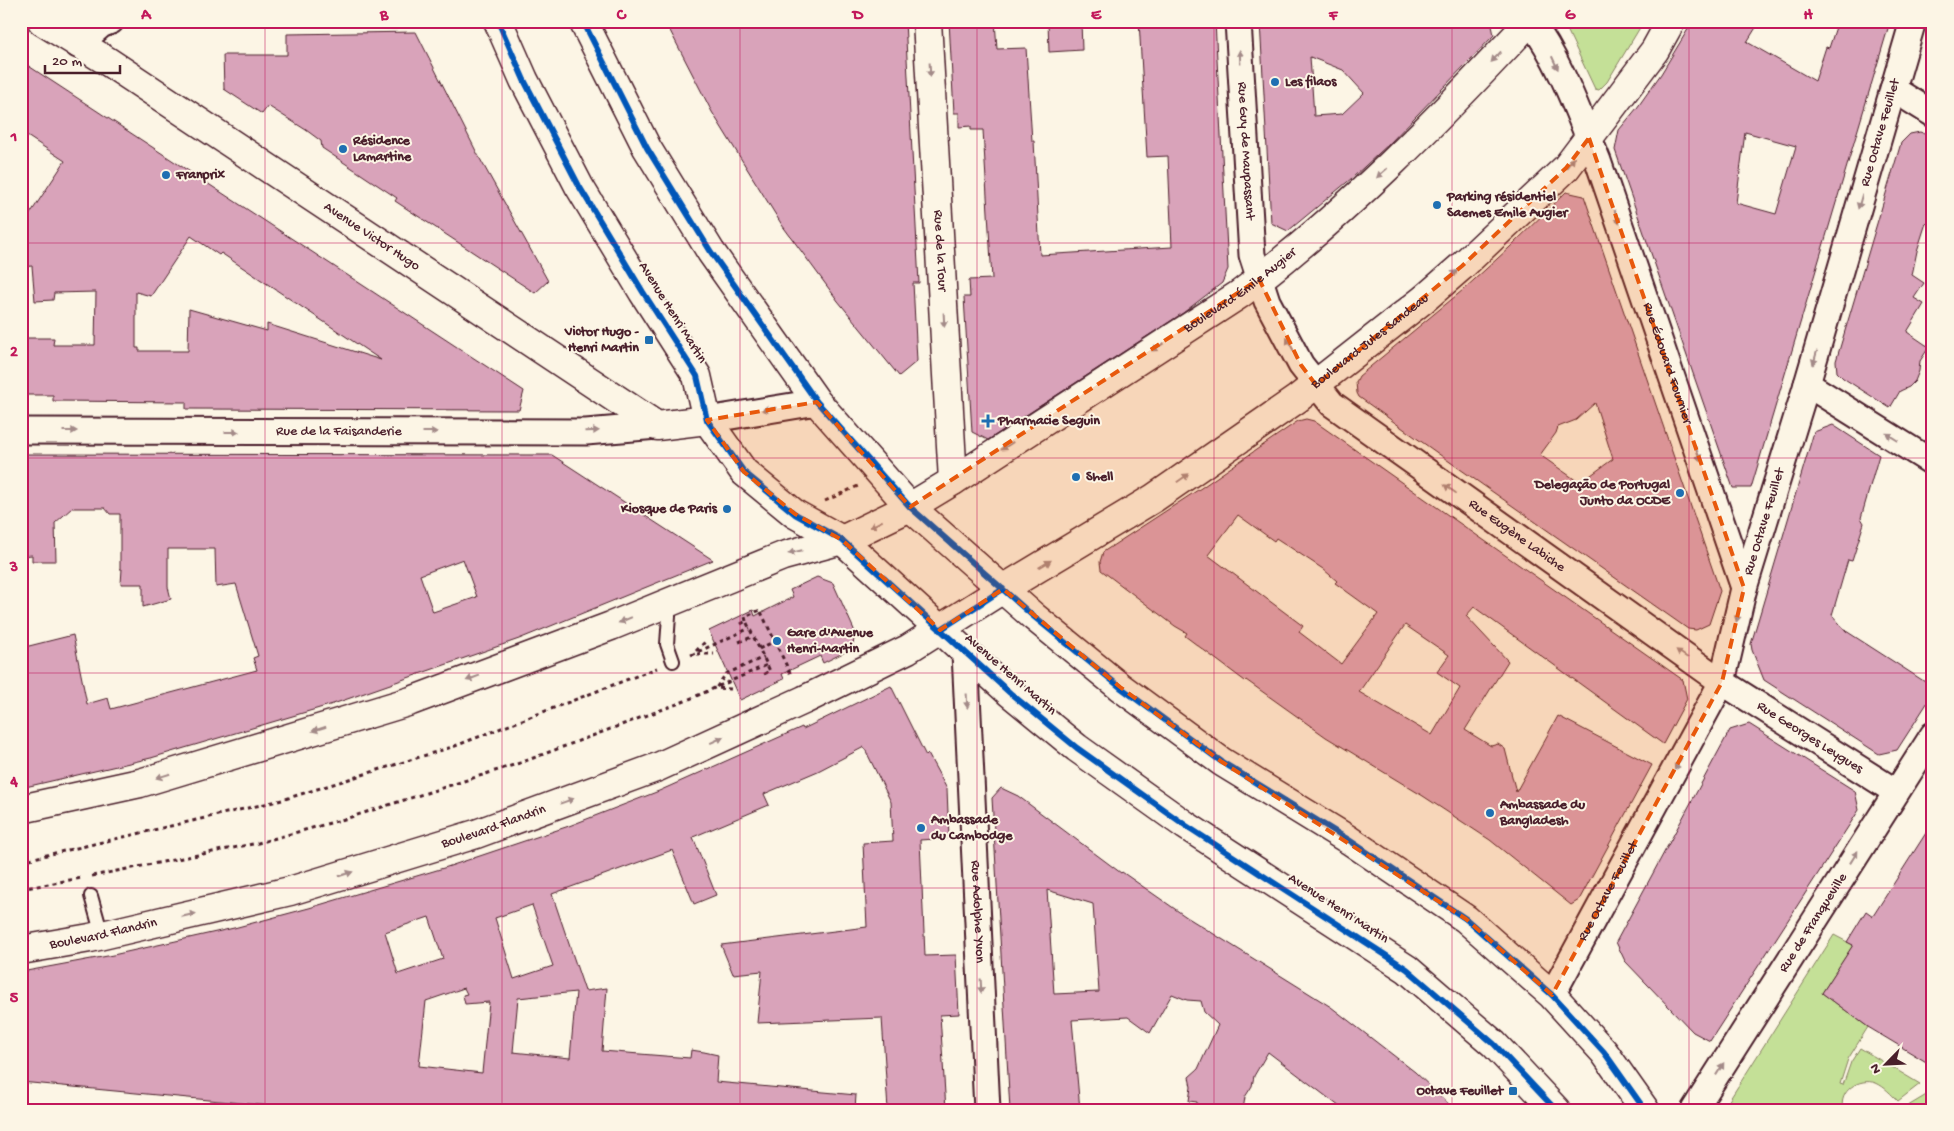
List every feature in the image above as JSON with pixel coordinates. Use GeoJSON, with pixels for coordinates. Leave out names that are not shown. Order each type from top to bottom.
{"type":"FeatureCollection","features":[{"type":"Feature","properties":{"kind":"street","name":"Avenue Victor Hugo"},"geometry":{"type":"LineString","coordinates":[[42,21],[78,45],[115,66],[657,426]]}},
{"type":"Feature","properties":{"kind":"street"},"geometry":{"type":"LineString","coordinates":[[78,45],[101,25],[111,21]]}},
{"type":"Feature","properties":{"kind":"street","name":"Avenue Henri Martin"},"geometry":{"type":"LineString","coordinates":[[498,21],[524,80],[579,186],[643,292],[697,376],[707,420],[744,472],[795,514],[842,540],[1010,693],[1077,748],[1186,826],[1407,969],[1494,1044],[1556,1110]]}},
{"type":"Feature","properties":{"kind":"street"},"geometry":{"type":"LineString","coordinates":[[583,21],[647,148],[711,252],[817,402],[910,507],[1034,616],[1120,687],[1222,762],[1349,840],[1466,919],[1552,995],[1604,1052],[1645,1110]]}},
{"type":"Feature","properties":{"kind":"street","name":"Rue de la Tour"},"geometry":{"type":"LineString","coordinates":[[927,21],[953,481]]}},
{"type":"Feature","properties":{"kind":"street","name":"Rue Guy de Maupassant"},"geometry":{"type":"LineString","coordinates":[[1238,21],[1252,255],[1267,301],[1301,365],[1316,385]]}},
{"type":"Feature","properties":{"kind":"street","name":"Boulevard Émile Augier"},"geometry":{"type":"LineString","coordinates":[[842,540],[910,507],[953,481],[1240,294],[1303,244],[1394,162],[1445,112],[1530,21]]}},
{"type":"Feature","properties":{"kind":"street","name":"Rue Édouard Fournier"},"geometry":{"type":"LineString","coordinates":[[1530,21],[1543,38],[1589,138],[1744,588]]}},
{"type":"Feature","properties":{"kind":"street","name":"Boulevard Jules Sandeau"},"geometry":{"type":"LineString","coordinates":[[940,630],[1003,588],[1154,498],[1316,385],[1462,266],[1566,168],[1655,50],[1672,21]]}},
{"type":"Feature","properties":{"kind":"street","name":"Rue Octave Feuillet"},"geometry":{"type":"LineString","coordinates":[[1552,995],[1722,682],[1744,588],[1807,384],[1914,21]]}},
{"type":"Feature","properties":{"kind":"street"},"geometry":{"type":"LineString","coordinates":[[1893,89],[1933,114]]}},
{"type":"Feature","properties":{"kind":"street"},"geometry":{"type":"LineString","coordinates":[[1807,384],[1933,463]]}},
{"type":"Feature","properties":{"kind":"street","name":"Rue Eugène Labiche"},"geometry":{"type":"LineString","coordinates":[[1316,385],[1332,404],[1722,682]]}},
{"type":"Feature","properties":{"kind":"street"},"geometry":{"type":"LineString","coordinates":[[657,426],[817,402]]}},
{"type":"Feature","properties":{"kind":"street","name":"Rue de la Faisanderie"},"geometry":{"type":"LineString","coordinates":[[21,431],[591,432],[657,426]]}},
{"type":"Feature","properties":{"kind":"street"},"geometry":{"type":"LineString","coordinates":[[21,809],[140,783],[411,701],[611,626],[783,556],[842,540]]}},
{"type":"Feature","properties":{"kind":"street","name":"Boulevard Flandrin"},"geometry":{"type":"LineString","coordinates":[[21,950],[102,935],[290,891],[476,834],[658,767],[887,660],[940,630]]}},
{"type":"Feature","properties":{"kind":"street","name":"Rue Adolphe Yvon"},"geometry":{"type":"LineString","coordinates":[[965,652],[987,1110]]}},
{"type":"Feature","properties":{"kind":"street","name":"Rue Georges Leygues"},"geometry":{"type":"LineString","coordinates":[[1722,682],[1896,792]]}},
{"type":"Feature","properties":{"kind":"street","name":"Rue de Franqueville"},"geometry":{"type":"LineString","coordinates":[[1694,1110],[1933,735]]}},
{"type":"Feature","properties":{"kind":"lane"},"geometry":{"type":"LineString","coordinates":[[670,602],[667,644],[679,659]]}},
{"type":"Feature","properties":{"kind":"lane"},"geometry":{"type":"LineString","coordinates":[[91,896],[102,935]]}},
{"type":"Feature","properties":{"kind":"path"},"geometry":{"type":"LineString","coordinates":[[824,501],[858,486]]}},
{"type":"Feature","properties":{"kind":"path"},"geometry":{"type":"LineString","coordinates":[[764,674],[770,671],[745,617],[761,611],[791,675]]}},
{"type":"Feature","properties":{"kind":"path"},"geometry":{"type":"LineString","coordinates":[[741,624],[746,621]]}},
{"type":"Feature","properties":{"kind":"path"},"geometry":{"type":"LineString","coordinates":[[679,659],[750,628]]}},
{"type":"Feature","properties":{"kind":"path"},"geometry":{"type":"LineString","coordinates":[[740,642],[754,636]]}},
{"type":"Feature","properties":{"kind":"path"},"geometry":{"type":"LineString","coordinates":[[694,654],[707,640]]}},
{"type":"Feature","properties":{"kind":"path"},"geometry":{"type":"LineString","coordinates":[[759,648],[775,641]]}},
{"type":"Feature","properties":{"kind":"path"},"geometry":{"type":"LineString","coordinates":[[694,654],[714,654]]}},
{"type":"Feature","properties":{"kind":"path"},"geometry":{"type":"LineString","coordinates":[[716,688],[726,674],[764,657]]}},
{"type":"Feature","properties":{"kind":"path"},"geometry":{"type":"LineString","coordinates":[[21,889],[258,843],[348,818],[520,763],[716,688],[767,665]]}},
{"type":"Feature","properties":{"kind":"path"},"geometry":{"type":"LineString","coordinates":[[21,861],[291,797],[455,746],[658,668]]}},
{"type":"Feature","properties":{"kind":"path"},"geometry":{"type":"LineString","coordinates":[[716,688],[731,689]]}},
{"type":"Feature","properties":{"kind":"highlighted area"},"geometry":{"type":"Polygon","coordinates":[[[1589,138],[1744,588],[1722,682],[1552,995],[1466,919],[1222,762],[1120,687],[1003,589],[940,630],[842,540],[795,514],[744,472],[707,420],[817,402],[910,507],[1259,279],[1301,365],[1316,385],[1462,266],[1566,168],[1589,138]]]}},
{"type":"Feature","properties":{"kind":"green space"},"geometry":{"type":"Polygon","coordinates":[[[1563,21],[1644,21],[1607,82],[1599,90],[1595,89],[1563,21]]]}},
{"type":"Feature","properties":{"kind":"green space"},"geometry":{"type":"Polygon","coordinates":[[[1834,935],[1853,945],[1822,993],[1868,1027],[1848,1059],[1840,1084],[1843,1085],[1851,1062],[1860,1048],[1920,1084],[1898,1101],[1876,1083],[1863,1082],[1857,1084],[1851,1087],[1844,1097],[1842,1103],[1843,1110],[1723,1110],[1834,935]]]}},
{"type":"Feature","properties":{"kind":"green space"},"geometry":{"type":"Polygon","coordinates":[[[1933,1091],[1933,1110],[1903,1110],[1903,1109],[1933,1091]]]}},
{"type":"Feature","properties":{"kind":"building"},"geometry":{"type":"Polygon","coordinates":[[[665,21],[905,21],[919,283],[913,283],[917,361],[899,376],[838,301],[782,225],[712,112],[665,21]]]}},
{"type":"Feature","properties":{"kind":"building"},"geometry":{"type":"Polygon","coordinates":[[[949,21],[995,21],[997,49],[1026,48],[1032,141],[1034,141],[1040,255],[1172,247],[1168,156],[1147,157],[1139,21],[1215,21],[1228,269],[1222,283],[1183,313],[988,440],[972,432],[964,297],[970,297],[969,280],[992,279],[983,130],[971,130],[971,126],[959,127],[959,113],[954,113],[949,21]]]}},
{"type":"Feature","properties":{"kind":"building"},"geometry":{"type":"Polygon","coordinates":[[[1048,21],[1081,21],[1082,50],[1049,52],[1048,21]]]}},
{"type":"Feature","properties":{"kind":"building"},"geometry":{"type":"Polygon","coordinates":[[[1260,21],[1491,21],[1494,35],[1390,143],[1352,178],[1288,231],[1271,223],[1260,21]],[[1310,57],[1314,116],[1342,114],[1364,93],[1343,70],[1310,57]]]}},
{"type":"Feature","properties":{"kind":"building"},"geometry":{"type":"Polygon","coordinates":[[[1693,21],[1760,21],[1747,42],[1815,81],[1826,47],[1829,48],[1838,21],[1877,21],[1889,25],[1751,488],[1733,488],[1615,150],[1619,130],[1661,74],[1693,21]],[[1745,132],[1736,203],[1776,214],[1796,146],[1745,132]]]}},
{"type":"Feature","properties":{"kind":"building"},"geometry":{"type":"Polygon","coordinates":[[[416,32],[479,157],[548,281],[535,293],[395,201],[397,198],[322,148],[321,141],[306,130],[268,106],[262,114],[224,89],[223,55],[287,55],[287,34],[416,32]]]}},
{"type":"Feature","properties":{"kind":"building"},"geometry":{"type":"Polygon","coordinates":[[[21,61],[524,391],[519,410],[186,409],[186,402],[53,401],[53,395],[21,395],[21,338],[54,338],[53,345],[95,345],[96,292],[54,293],[53,300],[35,301],[32,266],[21,267],[21,218],[28,217],[65,161],[21,132],[21,61]],[[191,236],[151,296],[136,292],[136,348],[139,348],[139,351],[188,351],[189,309],[267,331],[267,324],[381,360],[221,253],[219,255],[191,236]]]}},
{"type":"Feature","properties":{"kind":"building"},"geometry":{"type":"Polygon","coordinates":[[[1920,132],[1933,137],[1933,228],[1926,223],[1917,251],[1912,275],[1924,283],[1914,298],[1924,304],[1907,332],[1929,347],[1920,361],[1915,381],[1909,387],[1900,391],[1890,408],[1843,378],[1837,372],[1836,361],[1901,143],[1910,134],[1920,132]]]}},
{"type":"Feature","properties":{"kind":"building"},"geometry":{"type":"Polygon","coordinates":[[[1566,192],[1584,196],[1720,591],[1709,624],[1696,630],[1688,629],[1359,397],[1356,382],[1359,376],[1463,290],[1566,192]],[[1595,403],[1576,420],[1558,427],[1556,433],[1540,455],[1580,483],[1613,459],[1595,403]]]}},
{"type":"Feature","properties":{"kind":"building"},"geometry":{"type":"Polygon","coordinates":[[[1306,419],[1314,421],[1683,680],[1687,699],[1663,744],[1474,607],[1466,616],[1508,661],[1465,730],[1491,746],[1498,744],[1505,749],[1516,792],[1558,716],[1652,765],[1579,900],[1571,905],[1490,840],[1423,796],[1326,737],[1245,681],[1185,636],[1187,633],[1101,570],[1100,562],[1103,552],[1201,488],[1298,421],[1306,419]],[[1238,515],[1208,555],[1303,626],[1299,632],[1341,664],[1378,614],[1335,583],[1337,581],[1323,569],[1276,538],[1274,541],[1238,515]],[[1405,625],[1359,692],[1432,735],[1460,688],[1437,672],[1449,655],[1405,625]]]}},
{"type":"Feature","properties":{"kind":"building"},"geometry":{"type":"Polygon","coordinates":[[[1833,425],[1879,455],[1861,518],[1864,523],[1852,561],[1848,560],[1832,615],[1846,631],[1933,687],[1933,694],[1897,750],[1879,754],[1764,680],[1751,644],[1814,432],[1833,425]]]}},
{"type":"Feature","properties":{"kind":"building"},"geometry":{"type":"Polygon","coordinates":[[[21,454],[552,455],[713,560],[519,639],[333,704],[151,758],[21,788],[21,648],[73,635],[87,704],[108,698],[111,709],[257,670],[253,658],[258,656],[236,584],[216,587],[215,549],[168,549],[168,587],[171,599],[143,607],[143,584],[121,584],[120,514],[110,514],[105,508],[72,508],[55,523],[56,561],[32,561],[32,555],[21,556],[21,454]],[[463,559],[420,575],[433,612],[477,597],[463,559]]]}},
{"type":"Feature","properties":{"kind":"building","name":"Gare d'Avenue Henri-Martin"},"geometry":{"type":"Polygon","coordinates":[[[817,577],[833,583],[856,634],[851,649],[823,663],[820,656],[782,674],[784,679],[740,700],[709,631],[753,610],[755,616],[793,597],[790,590],[817,577]]]}},
{"type":"Feature","properties":{"kind":"building"},"geometry":{"type":"Polygon","coordinates":[[[891,686],[926,756],[928,754],[947,789],[949,838],[920,840],[925,956],[956,955],[959,1014],[940,1015],[946,1110],[888,1110],[882,1018],[757,1023],[762,971],[733,974],[721,945],[867,927],[863,843],[893,841],[891,802],[864,747],[818,771],[764,794],[769,805],[693,837],[716,895],[694,904],[672,850],[552,894],[585,991],[607,988],[602,1051],[690,1058],[691,1050],[718,1055],[716,1082],[856,1095],[855,1110],[314,1110],[21,1082],[21,972],[113,955],[234,928],[447,867],[569,826],[659,791],[802,727],[803,729],[891,686]],[[532,905],[495,918],[514,979],[553,966],[532,905]],[[429,917],[385,932],[398,974],[443,959],[429,917]],[[464,988],[426,1001],[419,1066],[482,1073],[489,1002],[465,1004],[463,995],[467,994],[464,988]],[[576,992],[518,998],[513,1052],[570,1058],[576,992]]]}},
{"type":"Feature","properties":{"kind":"building"},"geometry":{"type":"Polygon","coordinates":[[[1749,724],[1855,791],[1859,810],[1710,1041],[1693,1032],[1625,961],[1616,942],[1730,730],[1749,724]]]}},
{"type":"Feature","properties":{"kind":"building"},"geometry":{"type":"Polygon","coordinates":[[[1001,788],[1018,796],[1121,873],[1185,916],[1331,1007],[1415,1072],[1455,1110],[1344,1110],[1268,1052],[1254,1076],[1252,1086],[1245,1097],[1243,1110],[1197,1110],[1197,1102],[1189,1101],[1191,1087],[1189,1077],[1198,1069],[1218,1025],[1204,1012],[1201,1001],[1187,1000],[1172,994],[1150,1033],[1128,1017],[1072,1020],[1080,1110],[1010,1110],[992,798],[1001,788]],[[1047,890],[1054,994],[1099,992],[1093,904],[1047,890]]]}},
{"type":"Feature","properties":{"kind":"building"},"geometry":{"type":"Polygon","coordinates":[[[1933,822],[1933,1066],[1868,1027],[1822,993],[1853,945],[1847,942],[1866,911],[1873,916],[1933,822]]]}},
{"type":"Feature","properties":{"kind":"cycle path"},"geometry":{"type":"LineString","coordinates":[[498,21],[524,80],[579,186],[643,292],[697,376],[707,420],[744,472],[795,514],[842,540],[1010,693],[1077,748],[1185,825],[1407,969],[1494,1044],[1556,1110]]}},
{"type":"Feature","properties":{"kind":"cycle path"},"geometry":{"type":"LineString","coordinates":[[583,21],[647,148],[711,252],[817,402],[910,507],[1033,616],[1120,687],[1222,762],[1349,840],[1466,919],[1552,995],[1604,1052],[1645,1110]]}},
{"type":"Feature","properties":{"kind":"cycle path"},"geometry":{"type":"LineString","coordinates":[[940,630],[1003,589]]}},
{"type":"Feature","properties":{"kind":"place","name":"Les filaos"},"geometry":{"type":"Point","coordinates":[1275,82]}},
{"type":"Feature","properties":{"kind":"place","name":"Résidence Lamartine"},"geometry":{"type":"Point","coordinates":[343,149]}},
{"type":"Feature","properties":{"kind":"place","name":"Franprix"},"geometry":{"type":"Point","coordinates":[166,175]}},
{"type":"Feature","properties":{"kind":"place","name":"Parking résidentiel Saemes Emile Augier"},"geometry":{"type":"Point","coordinates":[1437,205]}},
{"type":"Feature","properties":{"kind":"place","name":"Victor Hugo - Henri Martin"},"geometry":{"type":"Point","coordinates":[649,340]}},
{"type":"Feature","properties":{"kind":"place","name":"Pharmacie Seguin"},"geometry":{"type":"Point","coordinates":[988,421]}},
{"type":"Feature","properties":{"kind":"place","name":"Shell"},"geometry":{"type":"Point","coordinates":[1076,477]}},
{"type":"Feature","properties":{"kind":"place","name":"Delegação de Portugal Junto da OCDE"},"geometry":{"type":"Point","coordinates":[1680,493]}},
{"type":"Feature","properties":{"kind":"place","name":"Kiosque de Paris"},"geometry":{"type":"Point","coordinates":[727,509]}},
{"type":"Feature","properties":{"kind":"place","name":"Gare d'Avenue Henri-Martin"},"geometry":{"type":"Point","coordinates":[777,641]}},
{"type":"Feature","properties":{"kind":"place","name":"Ambassade du Bangladesh"},"geometry":{"type":"Point","coordinates":[1490,813]}},
{"type":"Feature","properties":{"kind":"place","name":"Ambassade du Cambodge"},"geometry":{"type":"Point","coordinates":[921,828]}},
{"type":"Feature","properties":{"kind":"place","name":"Octave Feuillet"},"geometry":{"type":"Point","coordinates":[1513,1091]}}]}
